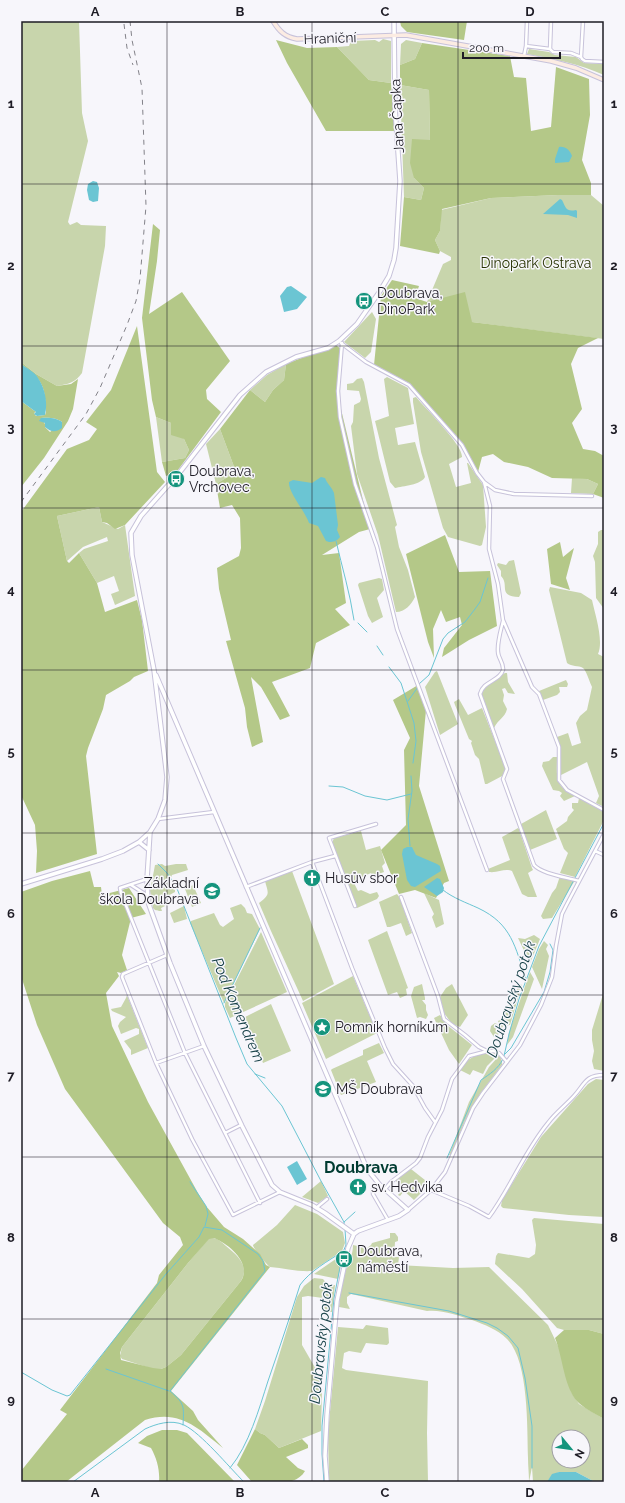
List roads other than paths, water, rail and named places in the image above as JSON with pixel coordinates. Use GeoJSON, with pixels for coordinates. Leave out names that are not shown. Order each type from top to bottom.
{"type":"FeatureCollection","features":[{"type":"Feature","properties":{"kind":"main road","name":"Hraniční"},"geometry":{"type":"LineString","coordinates":[[273,21],[281,32],[288,37],[297,39],[394,35],[406,36],[564,64],[604,80]]}},
{"type":"Feature","properties":{"kind":"street","name":"Jana Čapka"},"geometry":{"type":"LineString","coordinates":[[154,670],[131,545],[131,533],[137,522],[180,472],[240,395],[266,372],[296,358],[328,348],[340,342],[357,324],[389,276],[396,248],[400,198],[395,108],[394,21]]}},
{"type":"Feature","properties":{"kind":"street"},"geometry":{"type":"LineString","coordinates":[[524,56],[527,21]]}},
{"type":"Feature","properties":{"kind":"street"},"geometry":{"type":"LineString","coordinates":[[550,49],[551,21]]}},
{"type":"Feature","properties":{"kind":"street"},"geometry":{"type":"LineString","coordinates":[[581,57],[583,21]]}},
{"type":"Feature","properties":{"kind":"street"},"geometry":{"type":"LineString","coordinates":[[526,46],[550,49],[553,52],[571,53],[586,61],[604,62]]}},
{"type":"Feature","properties":{"kind":"street"},"geometry":{"type":"LineString","coordinates":[[340,342],[366,362],[409,385],[462,445],[477,473],[484,482],[495,490],[514,494],[592,496]]}},
{"type":"Feature","properties":{"kind":"street"},"geometry":{"type":"LineString","coordinates":[[340,342],[338,390],[340,417],[354,484],[377,548],[397,630],[487,870]]}},
{"type":"Feature","properties":{"kind":"street"},"geometry":{"type":"LineString","coordinates":[[484,482],[490,506],[489,549],[498,584],[503,620],[528,680],[539,694],[559,747],[559,780],[567,790],[604,810]]}},
{"type":"Feature","properties":{"kind":"street"},"geometry":{"type":"LineString","coordinates":[[503,620],[498,649],[498,655],[503,671],[500,675],[483,686],[480,694],[507,769],[503,779],[534,865],[545,871],[579,881]]}},
{"type":"Feature","properties":{"kind":"street"},"geometry":{"type":"LineString","coordinates":[[154,670],[367,1169],[378,1184],[408,1210]]}},
{"type":"Feature","properties":{"kind":"street"},"geometry":{"type":"LineString","coordinates":[[21,884],[123,851],[139,842],[150,832],[158,819],[164,800],[167,777],[154,670]]}},
{"type":"Feature","properties":{"kind":"street"},"geometry":{"type":"LineString","coordinates":[[158,819],[215,812]]}},
{"type":"Feature","properties":{"kind":"street"},"geometry":{"type":"LineString","coordinates":[[355,906],[329,838],[376,824]]}},
{"type":"Feature","properties":{"kind":"street"},"geometry":{"type":"LineString","coordinates":[[150,832],[147,879],[148,902],[167,955],[204,1046],[241,1125],[272,1185],[280,1192],[316,1208],[354,1234]]}},
{"type":"Feature","properties":{"kind":"street"},"geometry":{"type":"LineString","coordinates":[[327,1482],[325,1456],[327,1414],[337,1301],[348,1248],[354,1234],[399,1216],[408,1210],[431,1190],[445,1172],[476,1103],[520,1045],[541,1005],[552,977],[562,914],[604,834]]}},
{"type":"Feature","properties":{"kind":"street"},"geometry":{"type":"LineString","coordinates":[[139,842],[149,850]]}},
{"type":"Feature","properties":{"kind":"street"},"geometry":{"type":"LineString","coordinates":[[595,851],[604,856]]}},
{"type":"Feature","properties":{"kind":"street"},"geometry":{"type":"LineString","coordinates":[[246,887],[312,862],[336,856]]}},
{"type":"Feature","properties":{"kind":"street"},"geometry":{"type":"LineString","coordinates":[[312,862],[352,968],[385,1048],[393,1064],[413,1086],[425,1108],[435,1122]]}},
{"type":"Feature","properties":{"kind":"street"},"geometry":{"type":"LineString","coordinates":[[147,879],[120,888],[121,893],[185,1053],[260,1203]]}},
{"type":"Feature","properties":{"kind":"street"},"geometry":{"type":"LineString","coordinates":[[130,884],[148,896]]}},
{"type":"Feature","properties":{"kind":"street"},"geometry":{"type":"LineString","coordinates":[[401,897],[438,996],[444,1019],[470,1038],[479,1047],[488,1051],[499,1053],[506,1062]]}},
{"type":"Feature","properties":{"kind":"street"},"geometry":{"type":"LineString","coordinates":[[167,955],[122,974],[122,978],[156,1063],[192,1139],[230,1212],[233,1215],[280,1192]]}},
{"type":"Feature","properties":{"kind":"street"},"geometry":{"type":"LineString","coordinates":[[156,1063],[204,1046]]}},
{"type":"Feature","properties":{"kind":"street"},"geometry":{"type":"LineString","coordinates":[[384,1190],[391,1182],[416,1163],[423,1152],[435,1122],[442,1110],[452,1079],[461,1066],[469,1056],[488,1051]]}},
{"type":"Feature","properties":{"kind":"street"},"geometry":{"type":"LineString","coordinates":[[431,1190],[469,1206],[489,1217],[548,1122],[574,1096],[587,1079],[593,1076],[604,1075]]}},
{"type":"Feature","properties":{"kind":"street"},"geometry":{"type":"LineString","coordinates":[[225,1133],[241,1125]]}},
{"type":"Feature","properties":{"kind":"street"},"geometry":{"type":"LineString","coordinates":[[378,1184],[373,1189],[373,1194],[388,1220]]}},
{"type":"Feature","properties":{"kind":"street"},"geometry":{"type":"LineString","coordinates":[[316,1208],[327,1199]]}},
{"type":"Feature","properties":{"kind":"water"},"geometry":{"type":"Polygon","coordinates":[[[559,147],[565,148],[570,152],[572,156],[569,162],[555,163],[559,147]]]}},
{"type":"Feature","properties":{"kind":"water"},"geometry":{"type":"Polygon","coordinates":[[[93,181],[97,182],[99,188],[98,201],[93,202],[89,200],[87,190],[88,184],[93,181]]]}},
{"type":"Feature","properties":{"kind":"water"},"geometry":{"type":"Polygon","coordinates":[[[560,199],[568,210],[577,211],[577,218],[568,215],[543,214],[560,199]]]}},
{"type":"Feature","properties":{"kind":"water"},"geometry":{"type":"Polygon","coordinates":[[[291,286],[307,297],[297,309],[284,312],[280,296],[287,287],[291,286]]]}},
{"type":"Feature","properties":{"kind":"water"},"geometry":{"type":"Polygon","coordinates":[[[21,364],[35,374],[40,382],[46,401],[45,415],[37,416],[34,414],[36,412],[21,401],[21,364]]]}},
{"type":"Feature","properties":{"kind":"water"},"geometry":{"type":"Polygon","coordinates":[[[41,418],[58,420],[62,422],[62,428],[57,431],[49,430],[45,427],[45,423],[39,421],[41,418]]]}},
{"type":"Feature","properties":{"kind":"water"},"geometry":{"type":"Polygon","coordinates":[[[321,477],[325,478],[334,493],[338,525],[337,530],[340,537],[332,542],[326,541],[318,526],[309,523],[289,486],[289,482],[293,480],[312,483],[321,477]]]}},
{"type":"Feature","properties":{"kind":"water"},"geometry":{"type":"Polygon","coordinates":[[[412,847],[416,855],[440,866],[441,871],[415,887],[411,886],[407,880],[402,854],[403,849],[412,847]]]}},
{"type":"Feature","properties":{"kind":"water"},"geometry":{"type":"Polygon","coordinates":[[[437,878],[440,879],[444,888],[443,892],[437,896],[424,887],[437,878]]]}},
{"type":"Feature","properties":{"kind":"water"},"geometry":{"type":"Polygon","coordinates":[[[297,1161],[307,1179],[297,1185],[287,1167],[297,1161]]]}},
{"type":"Feature","properties":{"kind":"water"},"geometry":{"type":"Polygon","coordinates":[[[559,1472],[576,1472],[595,1482],[547,1482],[552,1474],[559,1472]]]}},
{"type":"Feature","properties":{"kind":"waterway"},"geometry":{"type":"LineString","coordinates":[[336,541],[354,620]]}},
{"type":"Feature","properties":{"kind":"waterway"},"geometry":{"type":"LineString","coordinates":[[419,684],[429,675],[443,639],[448,633],[465,622],[480,602],[488,578]]}},
{"type":"Feature","properties":{"kind":"waterway"},"geometry":{"type":"LineString","coordinates":[[358,623],[367,632]]}},
{"type":"Feature","properties":{"kind":"waterway"},"geometry":{"type":"LineString","coordinates":[[377,646],[383,655]]}},
{"type":"Feature","properties":{"kind":"waterway"},"geometry":{"type":"LineString","coordinates":[[389,667],[401,683],[414,723],[416,741],[413,763]]}},
{"type":"Feature","properties":{"kind":"waterway"},"geometry":{"type":"LineString","coordinates":[[408,701],[418,687]]}},
{"type":"Feature","properties":{"kind":"waterway"},"geometry":{"type":"LineString","coordinates":[[410,846],[408,819],[412,791],[411,776]]}},
{"type":"Feature","properties":{"kind":"waterway"},"geometry":{"type":"LineString","coordinates":[[329,786],[343,787],[365,796],[387,800],[411,794]]}},
{"type":"Feature","properties":{"kind":"waterway","name":"Doubravský potok"},"geometry":{"type":"LineString","coordinates":[[504,1056],[519,999],[539,946],[604,823]]}},
{"type":"Feature","properties":{"kind":"waterway","name":"Pod Komendrem"},"geometry":{"type":"LineString","coordinates":[[158,864],[167,873],[176,886],[247,1064],[282,1106],[344,1222]]}},
{"type":"Feature","properties":{"kind":"waterway"},"geometry":{"type":"LineString","coordinates":[[443,890],[489,914],[498,921],[511,938],[526,979]]}},
{"type":"Feature","properties":{"kind":"waterway"},"geometry":{"type":"LineString","coordinates":[[224,1003],[260,928]]}},
{"type":"Feature","properties":{"kind":"waterway"},"geometry":{"type":"LineString","coordinates":[[505,1054],[511,1048],[544,992],[550,972],[553,950],[550,944]]}},
{"type":"Feature","properties":{"kind":"waterway","name":"Doubravský potok"},"geometry":{"type":"LineString","coordinates":[[447,1158],[481,1080],[491,1073],[503,1059]]}},
{"type":"Feature","properties":{"kind":"waterway","name":"Pod Komendrem"},"geometry":{"type":"LineString","coordinates":[[255,1074],[265,1078]]}},
{"type":"Feature","properties":{"kind":"waterway"},"geometry":{"type":"LineString","coordinates":[[190,1182],[206,1206],[208,1214],[205,1226]]}},
{"type":"Feature","properties":{"kind":"waterway","name":"Doubravský potok"},"geometry":{"type":"LineString","coordinates":[[344,1225],[344,1222],[355,1212]]}},
{"type":"Feature","properties":{"kind":"waterway"},"geometry":{"type":"LineString","coordinates":[[21,1372],[52,1390],[67,1396],[70,1395],[166,1274],[199,1237],[204,1227],[222,1230],[258,1254],[263,1261],[265,1271],[170,1391],[181,1402],[184,1414],[183,1425]]}},
{"type":"Feature","properties":{"kind":"waterway","name":"Doubravský potok"},"geometry":{"type":"LineString","coordinates":[[324,1482],[322,1426],[334,1298],[343,1252],[346,1245],[345,1229]]}},
{"type":"Feature","properties":{"kind":"waterway"},"geometry":{"type":"LineString","coordinates":[[230,1468],[243,1449],[253,1426],[300,1285],[314,1271],[342,1252]]}},
{"type":"Feature","properties":{"kind":"waterway"},"geometry":{"type":"LineString","coordinates":[[349,1293],[449,1311],[487,1323],[508,1336],[518,1348],[525,1378],[532,1426],[532,1468]]}},
{"type":"Feature","properties":{"kind":"waterway"},"geometry":{"type":"LineString","coordinates":[[106,1369],[169,1391]]}},
{"type":"Feature","properties":{"kind":"waterway"},"geometry":{"type":"LineString","coordinates":[[73,1482],[145,1429],[169,1422],[179,1423],[191,1429],[244,1482]]}},
{"type":"Feature","properties":{"kind":"railway"},"geometry":{"type":"LineString","coordinates":[[21,502],[86,414],[100,388],[136,301],[140,279],[146,206],[142,88],[132,40],[130,21]]}},
{"type":"Feature","properties":{"kind":"railway"},"geometry":{"type":"LineString","coordinates":[[124,24],[127,48],[133,65]]}},
{"type":"Feature","properties":{"kind":"place","name":"Doubrava, DinoPark"},"geometry":{"type":"Point","coordinates":[364,301]}},
{"type":"Feature","properties":{"kind":"place","name":"Doubrava, Vrchovec"},"geometry":{"type":"Point","coordinates":[176,479]}},
{"type":"Feature","properties":{"kind":"place","name":"Husův sbor"},"geometry":{"type":"Point","coordinates":[312,878]}},
{"type":"Feature","properties":{"kind":"place","name":"Základní škola Doubrava"},"geometry":{"type":"Point","coordinates":[212,891]}},
{"type":"Feature","properties":{"kind":"place","name":"Pomník horníkům"},"geometry":{"type":"Point","coordinates":[322,1027]}},
{"type":"Feature","properties":{"kind":"place","name":"MŠ Doubrava"},"geometry":{"type":"Point","coordinates":[323,1089]}},
{"type":"Feature","properties":{"kind":"place","name":"sv. Hedvika"},"geometry":{"type":"Point","coordinates":[358,1187]}},
{"type":"Feature","properties":{"kind":"place","name":"Doubrava, náměstí"},"geometry":{"type":"Point","coordinates":[344,1259]}},
{"type":"Feature","properties":{"kind":"district","name":"Doubrava"},"geometry":{"type":"Point","coordinates":[361,1167]}},
{"type":"Feature","properties":{"kind":"park label","name":"Dinopark Ostrava"},"geometry":{"type":"Point","coordinates":[536,263]}}]}
